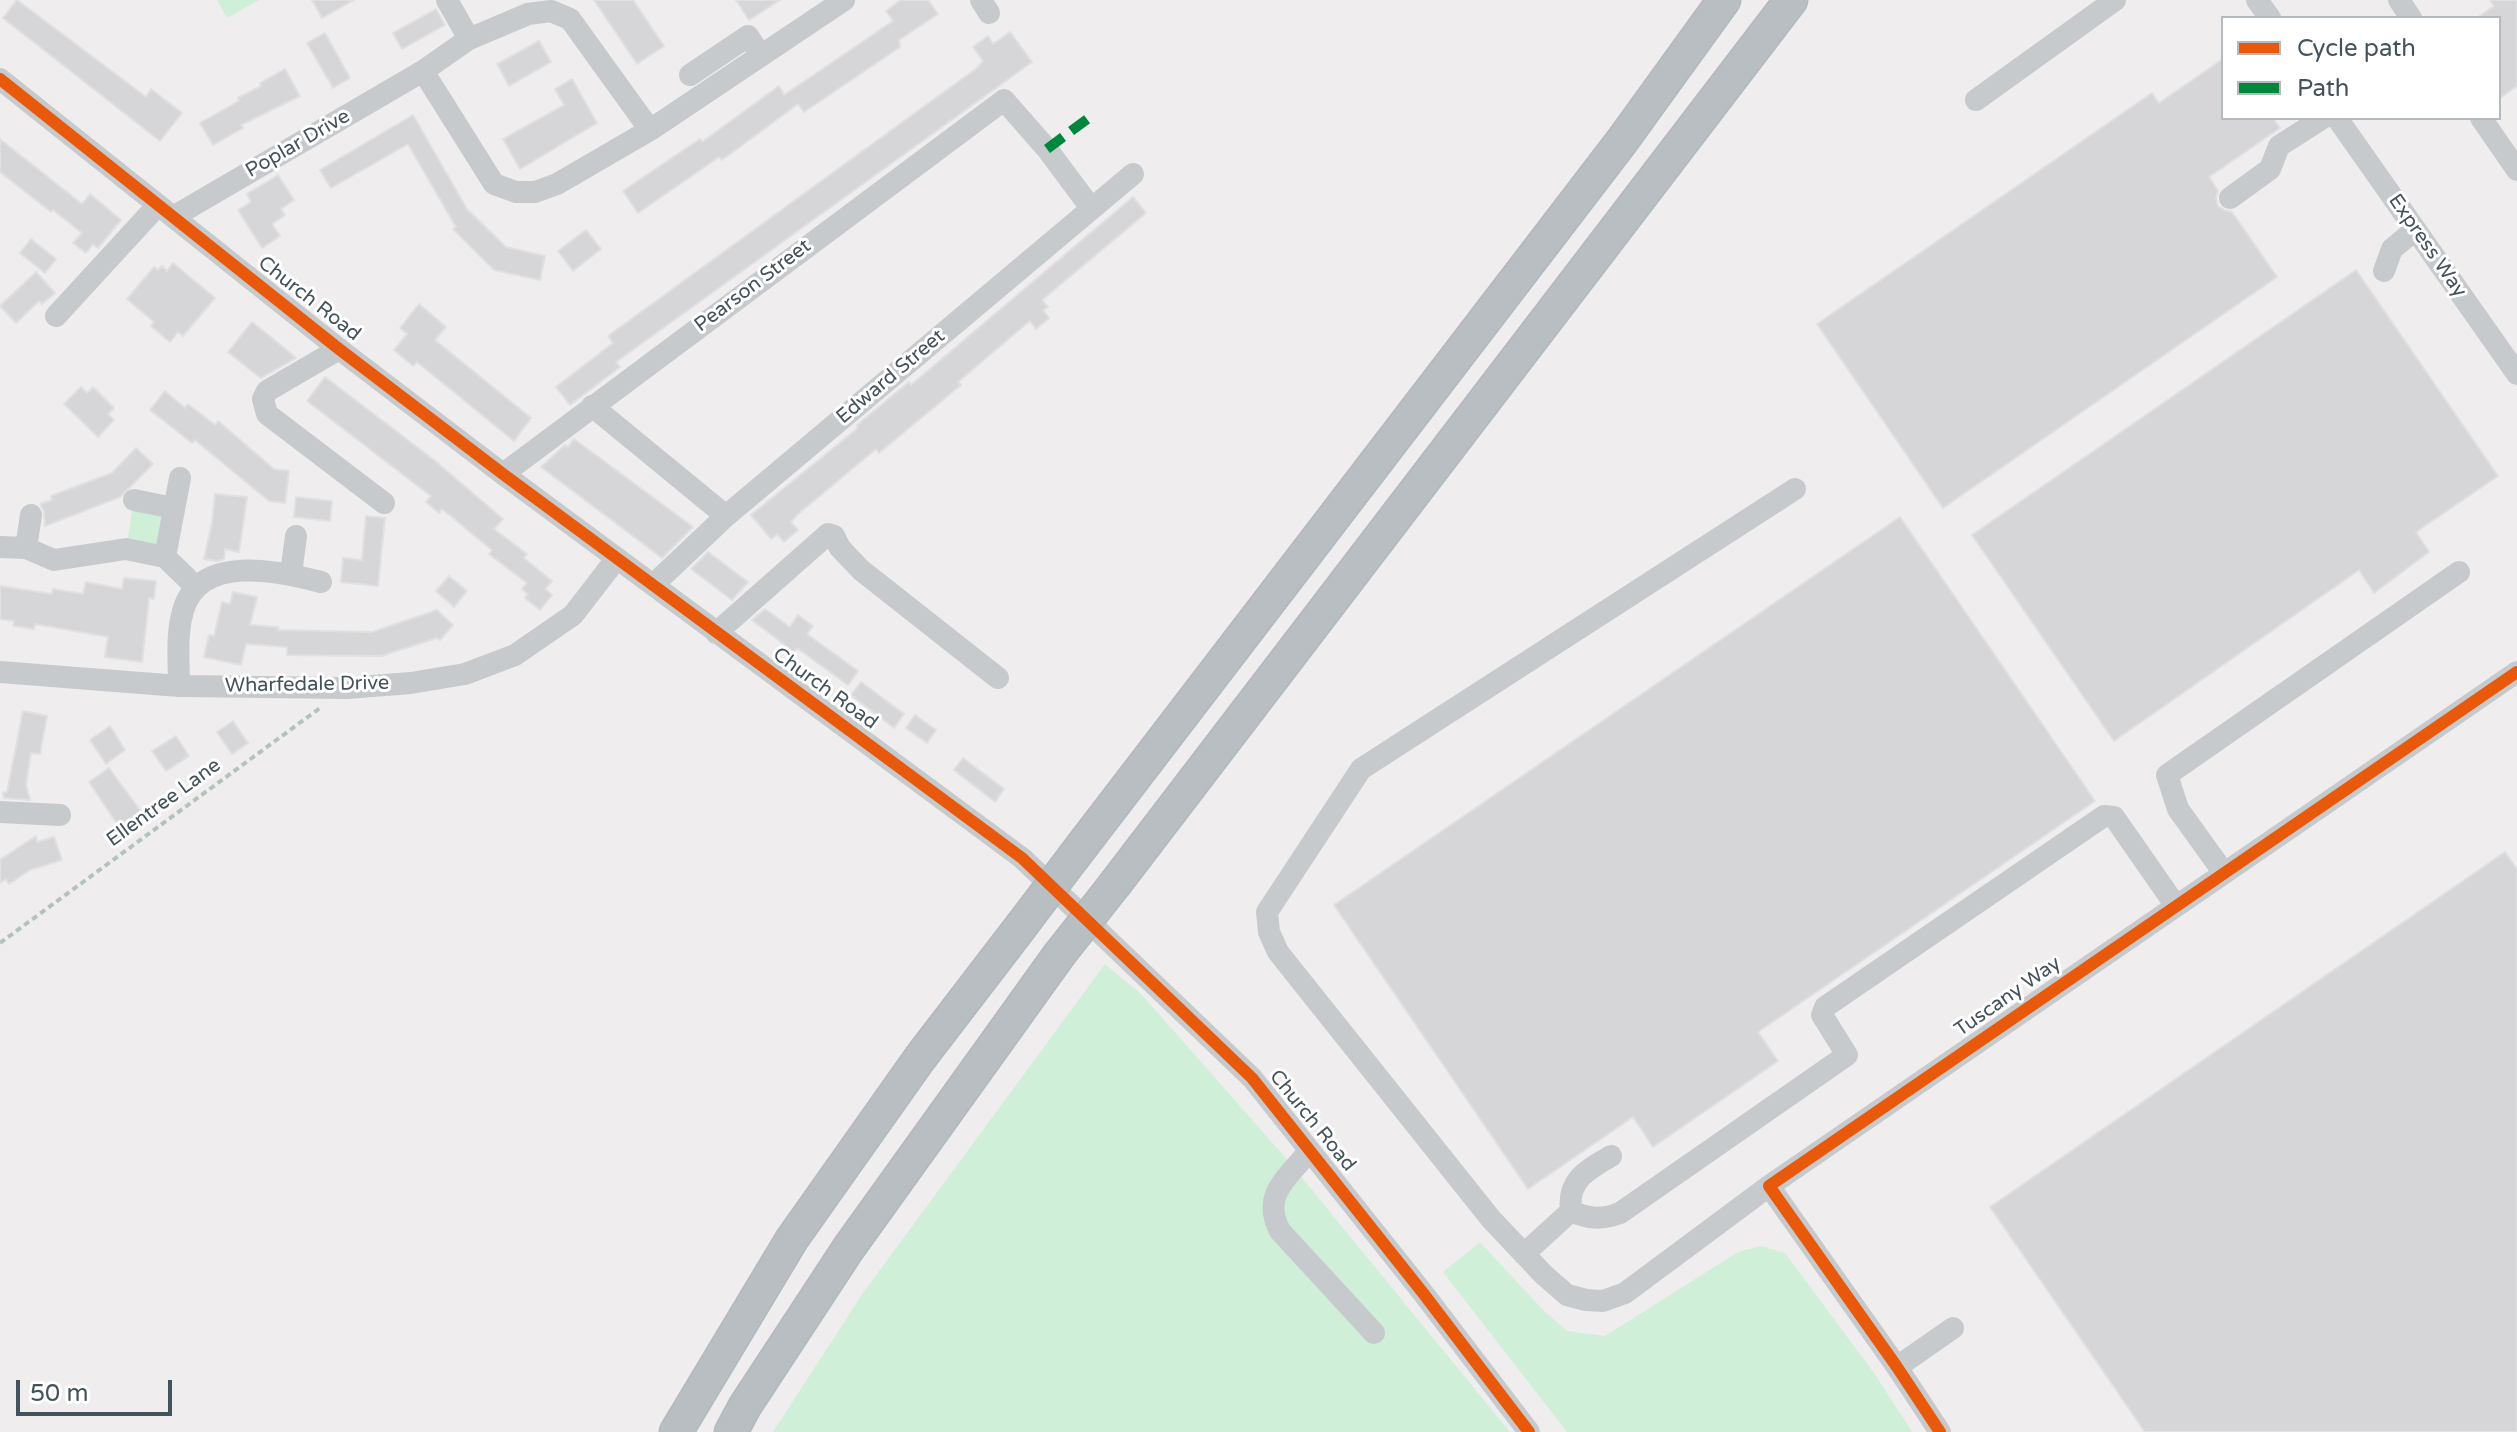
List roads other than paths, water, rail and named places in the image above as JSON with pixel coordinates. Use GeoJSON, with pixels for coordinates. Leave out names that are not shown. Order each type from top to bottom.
{"type":"FeatureCollection","features":[{"type":"Feature","properties":{"kind":"highway"},"geometry":{"type":"LineString","coordinates":[[676,1432],[792,1239],[920,1058],[1622,141],[1724,0]]}},
{"type":"Feature","properties":{"kind":"highway"},"geometry":{"type":"LineString","coordinates":[[731,1432],[848,1249],[1059,955],[1791,0]]}},
{"type":"Feature","properties":{"kind":"street"},"geometry":{"type":"LineString","coordinates":[[447,0],[469,39]]}},
{"type":"Feature","properties":{"kind":"street"},"geometry":{"type":"LineString","coordinates":[[423,71],[494,184],[516,192],[535,192],[557,184],[650,130],[844,0]]}},
{"type":"Feature","properties":{"kind":"street"},"geometry":{"type":"LineString","coordinates":[[1976,100],[2115,0]]}},
{"type":"Feature","properties":{"kind":"street","name":"Poplar Drive"},"geometry":{"type":"LineString","coordinates":[[56,316],[166,211],[423,71],[469,39],[528,14],[551,11],[570,19],[650,130]]}},
{"type":"Feature","properties":{"kind":"street"},"geometry":{"type":"LineString","coordinates":[[690,75],[748,36],[761,56]]}},
{"type":"Feature","properties":{"kind":"street","name":"Church Road"},"geometry":{"type":"LineString","coordinates":[[0,79],[339,349],[716,633],[1022,858],[1252,1078],[1529,1432]]}},
{"type":"Feature","properties":{"kind":"street","name":"Pearson Street"},"geometry":{"type":"LineString","coordinates":[[503,474],[1004,100],[1047,149],[1091,208]]}},
{"type":"Feature","properties":{"kind":"street"},"geometry":{"type":"LineString","coordinates":[[2230,198],[2270,169],[2279,146],[2320,120]]}},
{"type":"Feature","properties":{"kind":"street","name":"Express Way"},"geometry":{"type":"LineString","coordinates":[[2338,120],[2517,374]]}},
{"type":"Feature","properties":{"kind":"street"},"geometry":{"type":"LineString","coordinates":[[2482,120],[2517,170]]}},
{"type":"Feature","properties":{"kind":"street","name":"Edward Street"},"geometry":{"type":"LineString","coordinates":[[653,585],[726,516],[1133,174]]}},
{"type":"Feature","properties":{"kind":"street"},"geometry":{"type":"LineString","coordinates":[[2384,271],[2392,249],[2415,230]]}},
{"type":"Feature","properties":{"kind":"street"},"geometry":{"type":"LineString","coordinates":[[339,349],[267,391],[263,399],[267,414],[384,503]]}},
{"type":"Feature","properties":{"kind":"street"},"geometry":{"type":"LineString","coordinates":[[592,406],[726,516]]}},
{"type":"Feature","properties":{"kind":"street"},"geometry":{"type":"LineString","coordinates":[[165,557],[180,478]]}},
{"type":"Feature","properties":{"kind":"street","name":"Tuscany Way"},"geometry":{"type":"LineString","coordinates":[[1795,489],[1361,769],[1267,912],[1269,932],[1278,952],[1491,1219],[1567,1295],[1603,1301],[1625,1293],[1769,1186],[2517,672]]}},
{"type":"Feature","properties":{"kind":"street"},"geometry":{"type":"LineString","coordinates":[[134,500],[173,508]]}},
{"type":"Feature","properties":{"kind":"street"},"geometry":{"type":"LineString","coordinates":[[26,548],[31,515]]}},
{"type":"Feature","properties":{"kind":"street"},"geometry":{"type":"LineString","coordinates":[[716,633],[828,534],[834,536],[840,548],[861,570],[998,678]]}},
{"type":"Feature","properties":{"kind":"street"},"geometry":{"type":"LineString","coordinates":[[291,574],[296,536]]}},
{"type":"Feature","properties":{"kind":"street"},"geometry":{"type":"LineString","coordinates":[[0,547],[26,548],[54,560],[126,549],[165,557],[196,587]]}},
{"type":"Feature","properties":{"kind":"street","name":"Wharfedale Drive"},"geometry":{"type":"LineString","coordinates":[[0,672],[179,686],[347,688],[411,683],[465,674],[515,655],[573,615],[617,558]]}},
{"type":"Feature","properties":{"kind":"street"},"geometry":{"type":"LineString","coordinates":[[179,686],[178,642],[183,609],[196,587],[214,576],[236,571],[263,570],[321,582]]}},
{"type":"Feature","properties":{"kind":"street"},"geometry":{"type":"LineString","coordinates":[[2224,873],[2178,809],[2167,775],[2459,572]]}},
{"type":"Feature","properties":{"kind":"street"},"geometry":{"type":"LineString","coordinates":[[0,812],[60,815]]}},
{"type":"Feature","properties":{"kind":"street"},"geometry":{"type":"LineString","coordinates":[[1571,1211],[1587,1219],[1620,1213],[1847,1055],[1822,1015],[1825,1007],[2104,816],[2114,817],[2176,906]]}},
{"type":"Feature","properties":{"kind":"street"},"geometry":{"type":"LineString","coordinates":[[1309,1151],[1273,1199],[1273,1218],[1280,1231],[1374,1333]]}},
{"type":"Feature","properties":{"kind":"street"},"geometry":{"type":"LineString","coordinates":[[1571,1211],[1570,1200],[1577,1179],[1611,1156]]}},
{"type":"Feature","properties":{"kind":"street"},"geometry":{"type":"LineString","coordinates":[[1769,1186],[1940,1432]]}},
{"type":"Feature","properties":{"kind":"street"},"geometry":{"type":"LineString","coordinates":[[1524,1254],[1571,1211]]}},
{"type":"Feature","properties":{"kind":"street"},"geometry":{"type":"LineString","coordinates":[[1897,1367],[1953,1328]]}}]}
